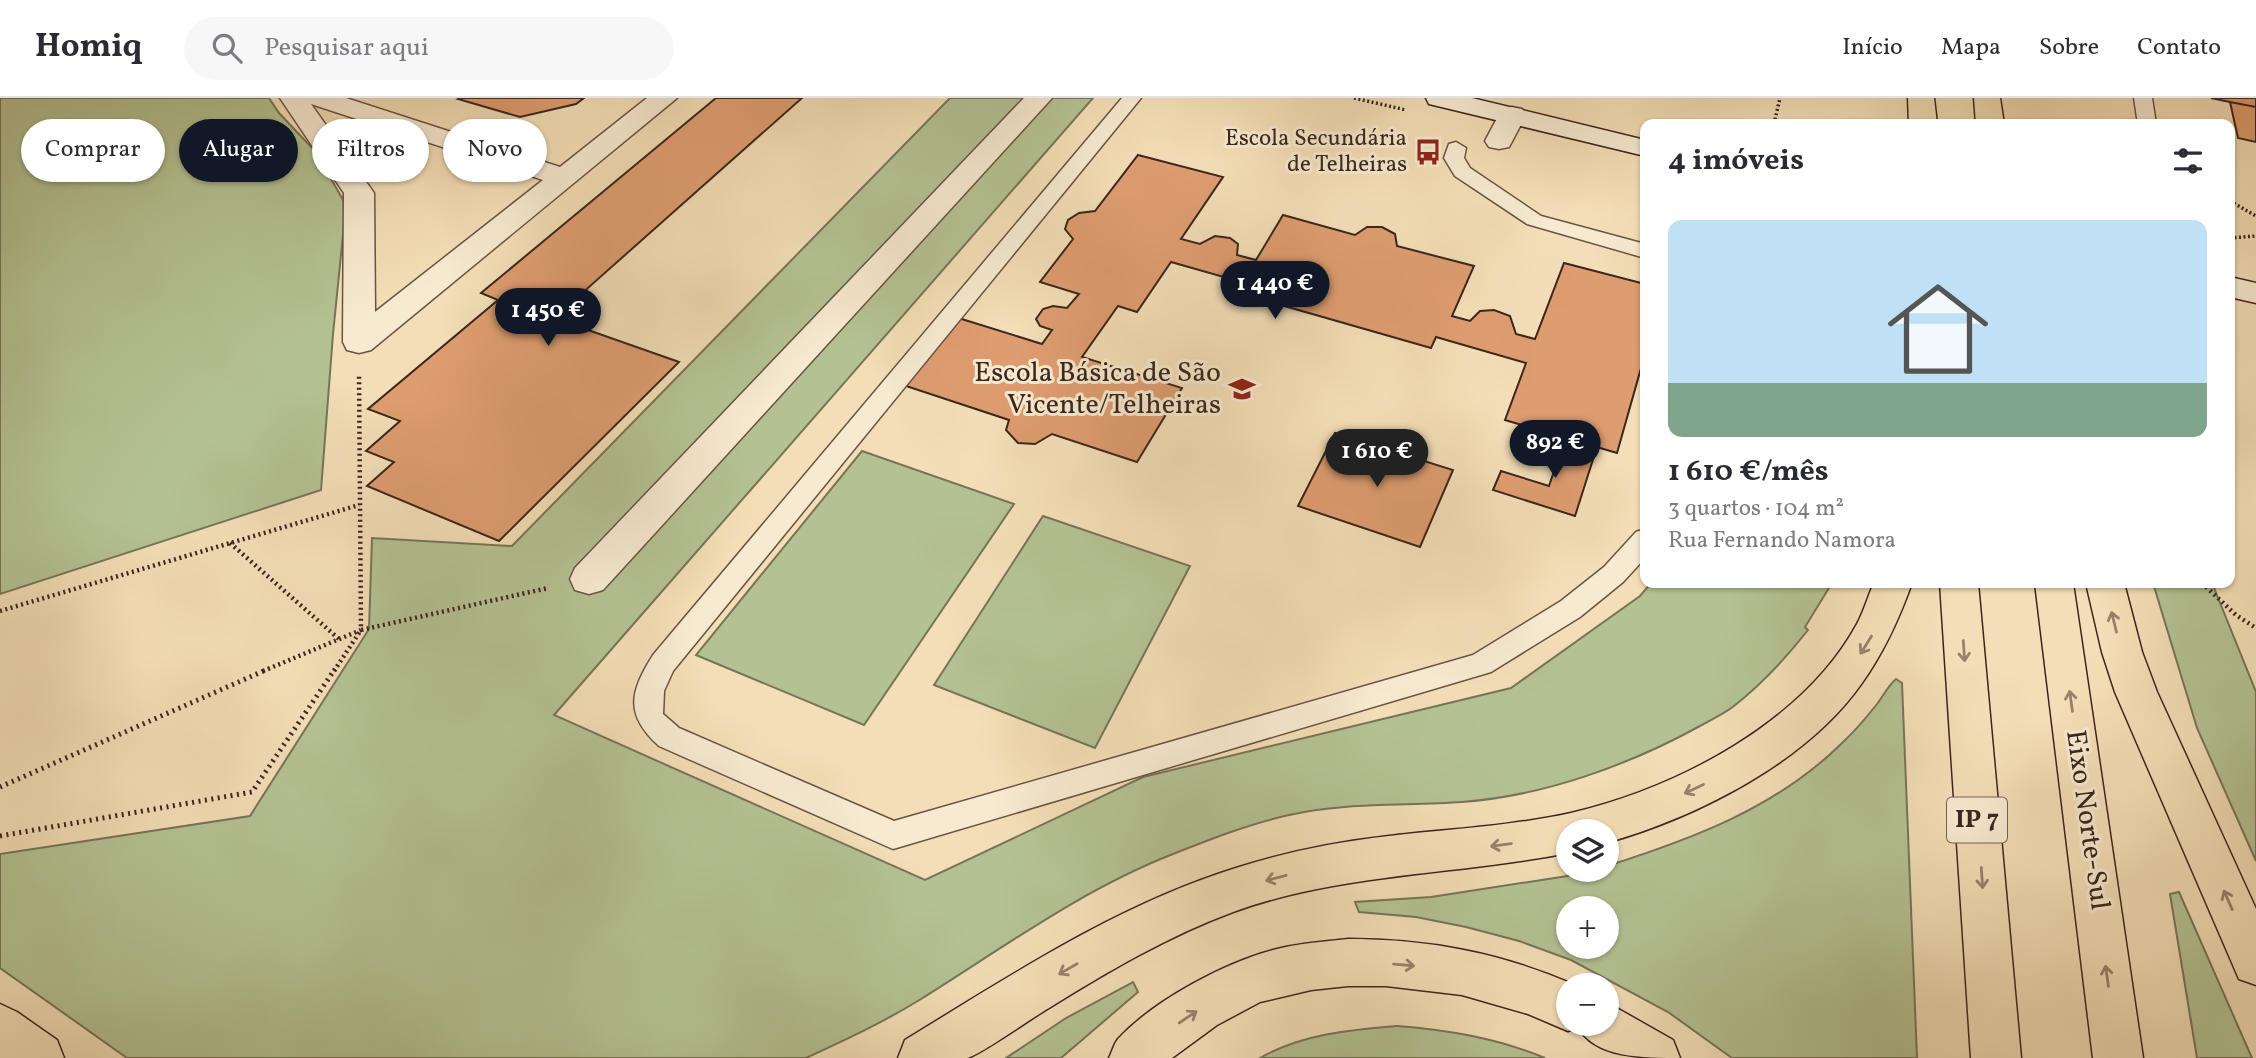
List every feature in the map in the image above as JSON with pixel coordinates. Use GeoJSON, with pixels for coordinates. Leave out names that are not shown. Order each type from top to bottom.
{"type":"FeatureCollection","features":[{"type":"Feature","properties":{"kind":"highway"},"geometry":{"type":"LineString","coordinates":[[1920,98],[1922,119]]}},
{"type":"Feature","properties":{"kind":"highway"},"geometry":{"type":"LineString","coordinates":[[1987,98],[1989,119]]}},
{"type":"Feature","properties":{"kind":"highway"},"geometry":{"type":"LineString","coordinates":[[1613,819],[1662,803],[1725,774],[1810,712],[1842,681],[1859,656],[1875,631],[1891,588]]}},
{"type":"Feature","properties":{"kind":"highway","name":"IP 7"},"geometry":{"type":"LineString","coordinates":[[1959,588],[1996,1058]]}},
{"type":"Feature","properties":{"kind":"highway","name":"Eixo Norte-Sul"},"geometry":{"type":"LineString","coordinates":[[2055,588],[2118,1058]]}},
{"type":"Feature","properties":{"kind":"highway"},"geometry":{"type":"LineString","coordinates":[[2106,588],[2122,652],[2136,692],[2256,962]]}},
{"type":"Feature","properties":{"kind":"highway"},"geometry":{"type":"LineString","coordinates":[[923,1058],[1015,1000],[1124,939],[1241,887],[1328,866],[1515,843],[1556,835]]}},
{"type":"Feature","properties":{"kind":"highway"},"geometry":{"type":"LineString","coordinates":[[1134,1058],[1156,1038],[1197,1010],[1235,990],[1273,974],[1315,966],[1375,963],[1453,970],[1510,984],[1556,1002]]}},
{"type":"Feature","properties":{"kind":"highway"},"geometry":{"type":"LineString","coordinates":[[0,1029],[39,1058]]}},
{"type":"Feature","properties":{"kind":"highway"},"geometry":{"type":"LineString","coordinates":[[1619,1035],[1655,1058]]}},
{"type":"Feature","properties":{"kind":"street"},"geometry":{"type":"LineString","coordinates":[[293,98],[359,193],[359,342]]}},
{"type":"Feature","properties":{"kind":"street"},"geometry":{"type":"LineString","coordinates":[[319,98],[565,178]]}},
{"type":"Feature","properties":{"kind":"street"},"geometry":{"type":"LineString","coordinates":[[359,342],[664,98]]}},
{"type":"Feature","properties":{"kind":"street"},"geometry":{"type":"LineString","coordinates":[[589,579],[1039,98]]}},
{"type":"Feature","properties":{"kind":"street"},"geometry":{"type":"LineString","coordinates":[[1439,98],[1640,147]]}},
{"type":"Feature","properties":{"kind":"street"},"geometry":{"type":"LineString","coordinates":[[1499,141],[1512,115]]}},
{"type":"Feature","properties":{"kind":"street"},"geometry":{"type":"LineString","coordinates":[[2235,288],[2256,293]]}},
{"type":"Feature","properties":{"kind":"lane"},"geometry":{"type":"LineString","coordinates":[[1132,98],[663,663],[654,678],[648,698],[651,720],[669,737],[893,835],[1481,664],[1522,642],[1620,570],[1640,545]]}},
{"type":"Feature","properties":{"kind":"lane"},"geometry":{"type":"LineString","coordinates":[[2143,98],[2146,119]]}},
{"type":"Feature","properties":{"kind":"lane"},"geometry":{"type":"LineString","coordinates":[[1456,148],[1454,158],[1462,172],[1534,220],[1640,250]]}},
{"type":"Feature","properties":{"kind":"path"},"geometry":{"type":"LineString","coordinates":[[1775,119],[1780,98]]}},
{"type":"Feature","properties":{"kind":"path"},"geometry":{"type":"LineString","coordinates":[[2235,204],[2256,216]]}},
{"type":"Feature","properties":{"kind":"path"},"geometry":{"type":"LineString","coordinates":[[2235,237],[2256,236]]}},
{"type":"Feature","properties":{"kind":"path"},"geometry":{"type":"LineString","coordinates":[[0,836],[252,792],[361,630],[359,342]]}},
{"type":"Feature","properties":{"kind":"path"},"geometry":{"type":"LineString","coordinates":[[0,611],[359,505]]}},
{"type":"Feature","properties":{"kind":"path"},"geometry":{"type":"LineString","coordinates":[[230,542],[339,639]]}},
{"type":"Feature","properties":{"kind":"path"},"geometry":{"type":"LineString","coordinates":[[0,787],[186,703],[361,630],[589,579]]}},
{"type":"Feature","properties":{"kind":"path"},"geometry":{"type":"LineString","coordinates":[[2207,588],[2236,615],[2256,628]]}},
{"type":"Feature","properties":{"kind":"green space"},"geometry":{"type":"Polygon","coordinates":[[[0,98],[269,98],[285,119],[179,119],[179,182],[298,182],[298,133],[312,148],[312,182],[333,182],[346,205],[321,490],[0,594],[0,98]]]}},
{"type":"Feature","properties":{"kind":"green space"},"geometry":{"type":"Polygon","coordinates":[[[950,98],[1093,98],[554,715],[925,880],[1143,777],[1511,688],[1640,596],[1647,588],[1829,588],[1805,627],[1808,630],[1754,689],[1722,714],[1673,740],[1615,766],[1555,786],[1524,793],[1462,802],[1353,806],[1310,811],[1216,837],[1139,868],[1074,902],[907,1007],[806,1058],[127,1058],[0,968],[0,854],[250,816],[369,629],[372,538],[512,546],[950,98]]]}},
{"type":"Feature","properties":{"kind":"green space"},"geometry":{"type":"Polygon","coordinates":[[[862,451],[1014,504],[864,725],[696,655],[862,451]]]}},
{"type":"Feature","properties":{"kind":"green space"},"geometry":{"type":"Polygon","coordinates":[[[1043,516],[1190,566],[1095,748],[934,685],[1043,516]]]}},
{"type":"Feature","properties":{"kind":"green space"},"geometry":{"type":"Polygon","coordinates":[[[2155,588],[2214,588],[2256,692],[2256,861],[2197,728],[2155,588]]]}},
{"type":"Feature","properties":{"kind":"green space"},"geometry":{"type":"Polygon","coordinates":[[[1896,679],[1902,683],[1917,1058],[1732,1058],[1668,1012],[1619,986],[1619,973],[1595,973],[1568,959],[1619,959],[1619,896],[1556,896],[1556,955],[1519,941],[1466,927],[1416,917],[1359,912],[1355,902],[1431,897],[1556,878],[1556,882],[1619,882],[1619,862],[1670,845],[1731,819],[1789,786],[1816,767],[1841,744],[1896,679]]]}},
{"type":"Feature","properties":{"kind":"green space"},"geometry":{"type":"Polygon","coordinates":[[[2179,892],[2252,1058],[2197,1058],[2170,894],[2179,892]]]}},
{"type":"Feature","properties":{"kind":"green space"},"geometry":{"type":"Polygon","coordinates":[[[1133,982],[1138,992],[1061,1058],[1006,1058],[1066,1018],[1133,982]]]}},
{"type":"Feature","properties":{"kind":"green space"},"geometry":{"type":"Polygon","coordinates":[[[1397,1026],[1472,1036],[1545,1058],[1260,1058],[1309,1038],[1397,1026]]]}},
{"type":"Feature","properties":{"kind":"building"},"geometry":{"type":"Polygon","coordinates":[[[584,98],[576,104],[520,117],[458,99],[584,98]]]}},
{"type":"Feature","properties":{"kind":"building"},"geometry":{"type":"Polygon","coordinates":[[[716,98],[802,98],[554,318],[679,362],[499,541],[367,486],[394,462],[366,451],[400,421],[368,409],[498,300],[481,293],[716,98]]]}},
{"type":"Feature","properties":{"kind":"building"},"geometry":{"type":"Polygon","coordinates":[[[2211,98],[2256,98],[2256,107],[2230,102],[2211,98]]]}},
{"type":"Feature","properties":{"kind":"building"},"geometry":{"type":"Polygon","coordinates":[[[2230,102],[2256,107],[2256,142],[2238,138],[2230,102]]]}},
{"type":"Feature","properties":{"kind":"building"},"geometry":{"type":"Polygon","coordinates":[[[1138,155],[1223,177],[1181,239],[1200,244],[1215,236],[1230,238],[1238,244],[1237,255],[1256,260],[1283,215],[1355,235],[1367,227],[1382,227],[1395,234],[1397,246],[1474,266],[1452,316],[1470,321],[1480,311],[1494,310],[1510,316],[1516,334],[1535,339],[1564,263],[1640,283],[1640,372],[1617,453],[1505,420],[1526,363],[1436,337],[1431,348],[1232,291],[1238,281],[1171,262],[1137,312],[1118,306],[1082,357],[1182,388],[1137,462],[1052,434],[1035,444],[1018,443],[1006,430],[1009,420],[897,383],[952,316],[1042,344],[1052,330],[1040,326],[1036,319],[1043,309],[1053,306],[1067,308],[1079,294],[1040,282],[1073,239],[1065,229],[1068,220],[1079,213],[1095,211],[1138,155]]]}},
{"type":"Feature","properties":{"kind":"building"},"geometry":{"type":"Polygon","coordinates":[[[1335,433],[1453,470],[1420,547],[1298,506],[1335,433]]]}},
{"type":"Feature","properties":{"kind":"building"},"geometry":{"type":"Polygon","coordinates":[[[1565,438],[1597,447],[1575,516],[1493,490],[1501,471],[1549,486],[1565,438]]]}},
{"type":"Feature","properties":{"kind":"place","name":"Escola Secundária de Telheiras"},"geometry":{"type":"Point","coordinates":[1428,152]}},
{"type":"Feature","properties":{"kind":"place","name":"Escola Básica de São Vicente/Telheiras"},"geometry":{"type":"Point","coordinates":[1242,389]}}]}
